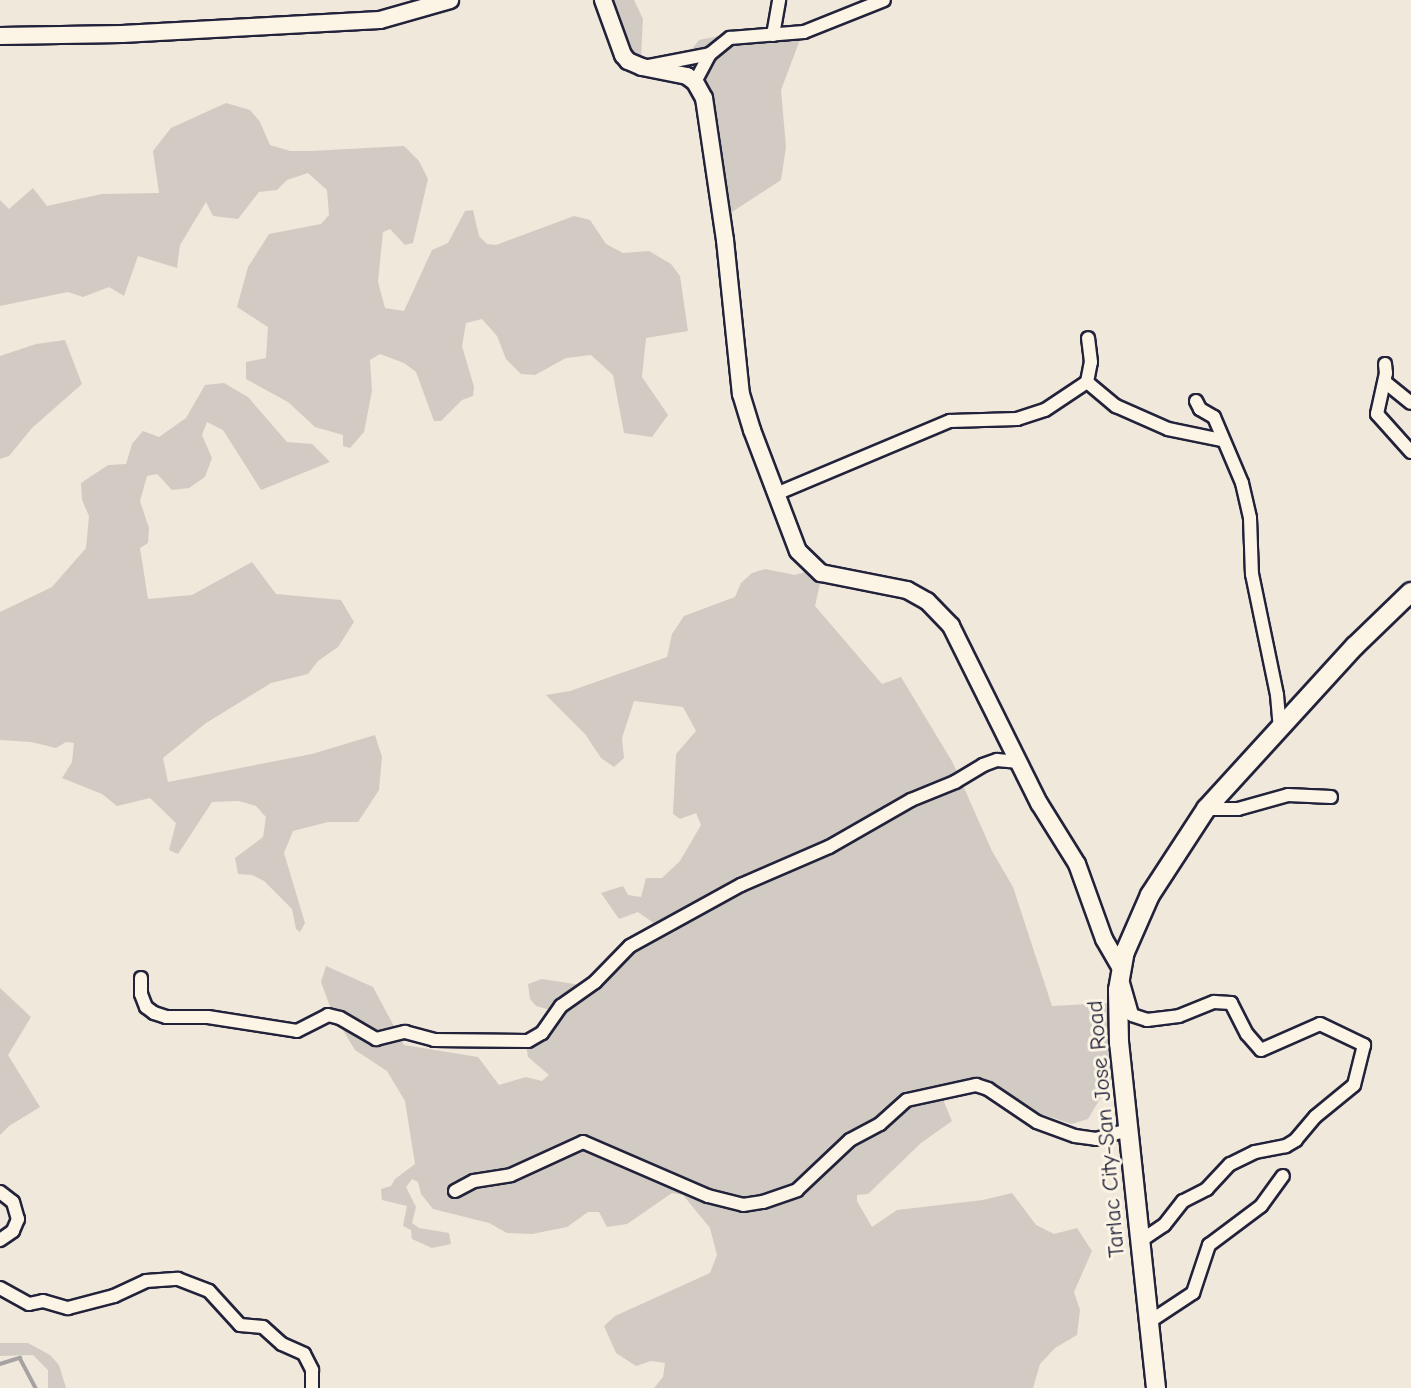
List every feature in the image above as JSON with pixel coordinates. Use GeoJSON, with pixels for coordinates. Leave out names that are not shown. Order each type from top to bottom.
{"type":"FeatureCollection","features":[{"type":"Feature","properties":{"kind":"main road","name":"Tarlac City-San Jose Road"},"geometry":{"type":"LineString","coordinates":[[1156,1388],[1118,1029],[1120,971],[1130,938],[1150,895],[1206,809],[1355,646],[1411,592]]}},
{"type":"Feature","properties":{"kind":"street"},"geometry":{"type":"LineString","coordinates":[[0,36],[122,34],[380,20],[450,0]]}},
{"type":"Feature","properties":{"kind":"street"},"geometry":{"type":"LineString","coordinates":[[603,0],[623,55],[633,65],[679,73],[695,82],[704,98],[726,249],[741,394],[798,551],[815,570],[829,576],[898,587],[936,608],[964,646],[1044,812],[1077,864],[1104,939],[1120,971],[1132,1015],[1147,1020],[1179,1016],[1214,1002],[1231,1003],[1247,1034],[1261,1050],[1320,1024],[1352,1036],[1364,1045],[1354,1085],[1315,1117],[1296,1140],[1286,1146],[1255,1152],[1230,1164],[1207,1189],[1183,1201],[1164,1226],[1140,1241]]}},
{"type":"Feature","properties":{"kind":"street"},"geometry":{"type":"LineString","coordinates":[[774,35],[779,0]]}},
{"type":"Feature","properties":{"kind":"street"},"geometry":{"type":"LineString","coordinates":[[695,82],[710,54],[730,38],[804,32],[884,0]]}},
{"type":"Feature","properties":{"kind":"street"},"geometry":{"type":"LineString","coordinates":[[642,67],[710,54]]}},
{"type":"Feature","properties":{"kind":"street"},"geometry":{"type":"LineString","coordinates":[[776,494],[950,421],[1017,419],[1045,410],[1087,382],[1091,362],[1088,338]]}},
{"type":"Feature","properties":{"kind":"street"},"geometry":{"type":"LineString","coordinates":[[1385,364],[1385,382],[1377,414],[1411,453]]}},
{"type":"Feature","properties":{"kind":"street"},"geometry":{"type":"LineString","coordinates":[[1087,382],[1116,406],[1168,429],[1221,440]]}},
{"type":"Feature","properties":{"kind":"street"},"geometry":{"type":"LineString","coordinates":[[1385,382],[1411,403]]}},
{"type":"Feature","properties":{"kind":"street"},"geometry":{"type":"LineString","coordinates":[[1196,401],[1200,409],[1213,417],[1242,483],[1250,518],[1252,574],[1277,695],[1280,727]]}},
{"type":"Feature","properties":{"kind":"street"},"geometry":{"type":"LineString","coordinates":[[141,978],[141,994],[146,1007],[166,1017],[208,1017],[275,1030],[297,1031],[328,1015],[340,1018],[376,1039],[405,1032],[434,1040],[528,1041],[548,1027],[569,999],[595,982],[624,951],[642,940],[733,889],[829,847],[911,800],[955,782],[983,765],[997,761],[1020,762]]}},
{"type":"Feature","properties":{"kind":"street"},"geometry":{"type":"LineString","coordinates":[[1206,809],[1238,809],[1288,795],[1331,797]]}},
{"type":"Feature","properties":{"kind":"street"},"geometry":{"type":"LineString","coordinates":[[455,1191],[474,1181],[511,1175],[583,1142],[719,1199],[743,1205],[762,1202],[797,1189],[850,1140],[880,1125],[907,1100],[976,1085],[988,1088],[1037,1122],[1075,1136],[1096,1139],[1127,1130]]}},
{"type":"Feature","properties":{"kind":"street"},"geometry":{"type":"LineString","coordinates":[[1149,1322],[1193,1293],[1209,1245],[1261,1206],[1283,1176]]}},
{"type":"Feature","properties":{"kind":"street"},"geometry":{"type":"LineString","coordinates":[[0,1192],[13,1202],[18,1219],[13,1231],[0,1240]]}},
{"type":"Feature","properties":{"kind":"street"},"geometry":{"type":"LineString","coordinates":[[0,1289],[29,1304],[43,1301],[68,1308],[114,1296],[146,1281],[178,1279],[209,1291],[240,1325],[263,1327],[282,1344],[304,1354],[312,1370],[312,1388]]}},
{"type":"Feature","properties":{"kind":"shaded area"},"geometry":{"type":"Polygon","coordinates":[[[608,0],[634,0],[643,19],[641,57],[629,48],[608,0]]]}},
{"type":"Feature","properties":{"kind":"shaded area"},"geometry":{"type":"Polygon","coordinates":[[[724,35],[801,37],[781,90],[786,147],[781,180],[729,214],[717,133],[678,67],[699,40],[724,35]]]}},
{"type":"Feature","properties":{"kind":"shaded area"},"geometry":{"type":"Polygon","coordinates":[[[226,103],[250,110],[260,122],[270,145],[290,151],[404,146],[419,161],[428,179],[413,243],[405,245],[390,229],[383,232],[378,282],[385,308],[404,311],[432,250],[448,243],[465,211],[473,210],[479,236],[487,244],[496,245],[574,216],[590,220],[606,244],[623,253],[649,251],[671,264],[680,276],[688,331],[646,338],[642,377],[668,415],[652,437],[624,433],[613,375],[591,355],[566,358],[535,375],[521,374],[506,359],[497,336],[482,319],[466,323],[462,346],[474,387],[473,396],[462,400],[441,421],[434,421],[416,372],[404,363],[380,354],[370,360],[372,391],[364,432],[350,448],[343,446],[343,435],[315,427],[288,402],[246,379],[246,362],[266,358],[268,327],[237,307],[248,267],[269,234],[321,224],[329,215],[327,190],[308,173],[287,180],[277,190],[259,192],[238,219],[213,216],[206,202],[180,245],[177,268],[138,256],[124,296],[109,287],[83,297],[68,292],[0,306],[0,200],[9,209],[33,188],[47,206],[102,194],[159,193],[153,151],[171,128],[226,103]]]}},
{"type":"Feature","properties":{"kind":"shaded area"},"geometry":{"type":"Polygon","coordinates":[[[65,340],[82,384],[32,428],[9,456],[0,459],[0,356],[36,344],[65,340]]]}},
{"type":"Feature","properties":{"kind":"shaded area"},"geometry":{"type":"Polygon","coordinates":[[[224,383],[248,397],[287,442],[312,444],[330,462],[261,490],[223,430],[207,422],[202,435],[212,458],[205,477],[189,488],[172,490],[157,474],[147,476],[140,501],[149,528],[148,543],[140,548],[148,599],[192,595],[252,562],[276,594],[341,600],[354,622],[338,647],[318,661],[308,674],[271,683],[206,723],[163,758],[168,782],[312,754],[375,735],[382,757],[379,790],[358,822],[328,822],[293,831],[284,853],[305,923],[300,932],[296,929],[292,909],[264,881],[252,875],[238,874],[235,858],[263,837],[266,817],[256,806],[239,801],[212,802],[178,854],[169,850],[176,823],[150,798],[117,806],[102,794],[62,778],[72,762],[74,743],[66,742],[56,748],[31,742],[0,740],[0,612],[52,587],[86,548],[89,516],[82,500],[81,483],[108,465],[126,464],[132,444],[143,431],[159,437],[186,418],[205,385],[224,383]]]}},
{"type":"Feature","properties":{"kind":"shaded area"},"geometry":{"type":"Polygon","coordinates":[[[765,569],[795,575],[809,571],[821,579],[815,606],[882,684],[901,677],[953,763],[992,851],[1013,887],[1052,1006],[1109,1003],[1113,1077],[1088,1119],[1072,1124],[1029,1110],[990,1081],[973,1078],[950,1085],[944,1102],[952,1121],[921,1143],[868,1194],[857,1195],[857,1201],[872,1227],[897,1210],[983,1200],[1012,1193],[1036,1225],[1054,1234],[1077,1228],[1092,1251],[1074,1292],[1080,1310],[1077,1335],[1055,1348],[1040,1364],[1033,1388],[654,1388],[663,1377],[665,1363],[651,1361],[636,1366],[616,1353],[604,1326],[615,1316],[710,1273],[717,1255],[710,1228],[683,1195],[672,1193],[627,1224],[607,1227],[599,1212],[588,1212],[567,1227],[532,1234],[507,1233],[489,1223],[433,1209],[421,1194],[418,1182],[412,1179],[406,1187],[416,1207],[412,1223],[419,1228],[449,1233],[451,1244],[432,1248],[412,1239],[411,1230],[403,1226],[407,1206],[382,1200],[381,1189],[391,1186],[395,1179],[415,1164],[405,1101],[387,1071],[355,1050],[332,1012],[321,982],[326,966],[373,987],[404,1045],[478,1057],[499,1085],[526,1077],[542,1081],[549,1075],[528,1057],[525,1039],[554,1011],[536,1006],[530,999],[528,984],[542,979],[581,985],[620,945],[655,924],[638,912],[619,919],[601,893],[623,886],[628,895],[641,897],[646,878],[662,878],[680,861],[701,825],[696,813],[680,819],[673,814],[676,754],[696,731],[683,707],[634,701],[622,738],[624,758],[614,767],[601,758],[585,734],[546,695],[570,691],[667,657],[672,634],[684,616],[735,597],[741,583],[752,573],[765,569]]]}},
{"type":"Feature","properties":{"kind":"shaded area"},"geometry":{"type":"Polygon","coordinates":[[[0,988],[31,1017],[8,1055],[40,1107],[9,1126],[0,1135],[0,988]]]}},
{"type":"Feature","properties":{"kind":"shaded area"},"geometry":{"type":"Polygon","coordinates":[[[0,1343],[28,1343],[50,1355],[59,1365],[66,1388],[48,1388],[48,1370],[33,1355],[0,1356],[0,1343]]]}},
{"type":"Feature","properties":{"kind":"waterway"},"geometry":{"type":"LineString","coordinates":[[0,1364],[20,1358],[36,1388]]}}]}
